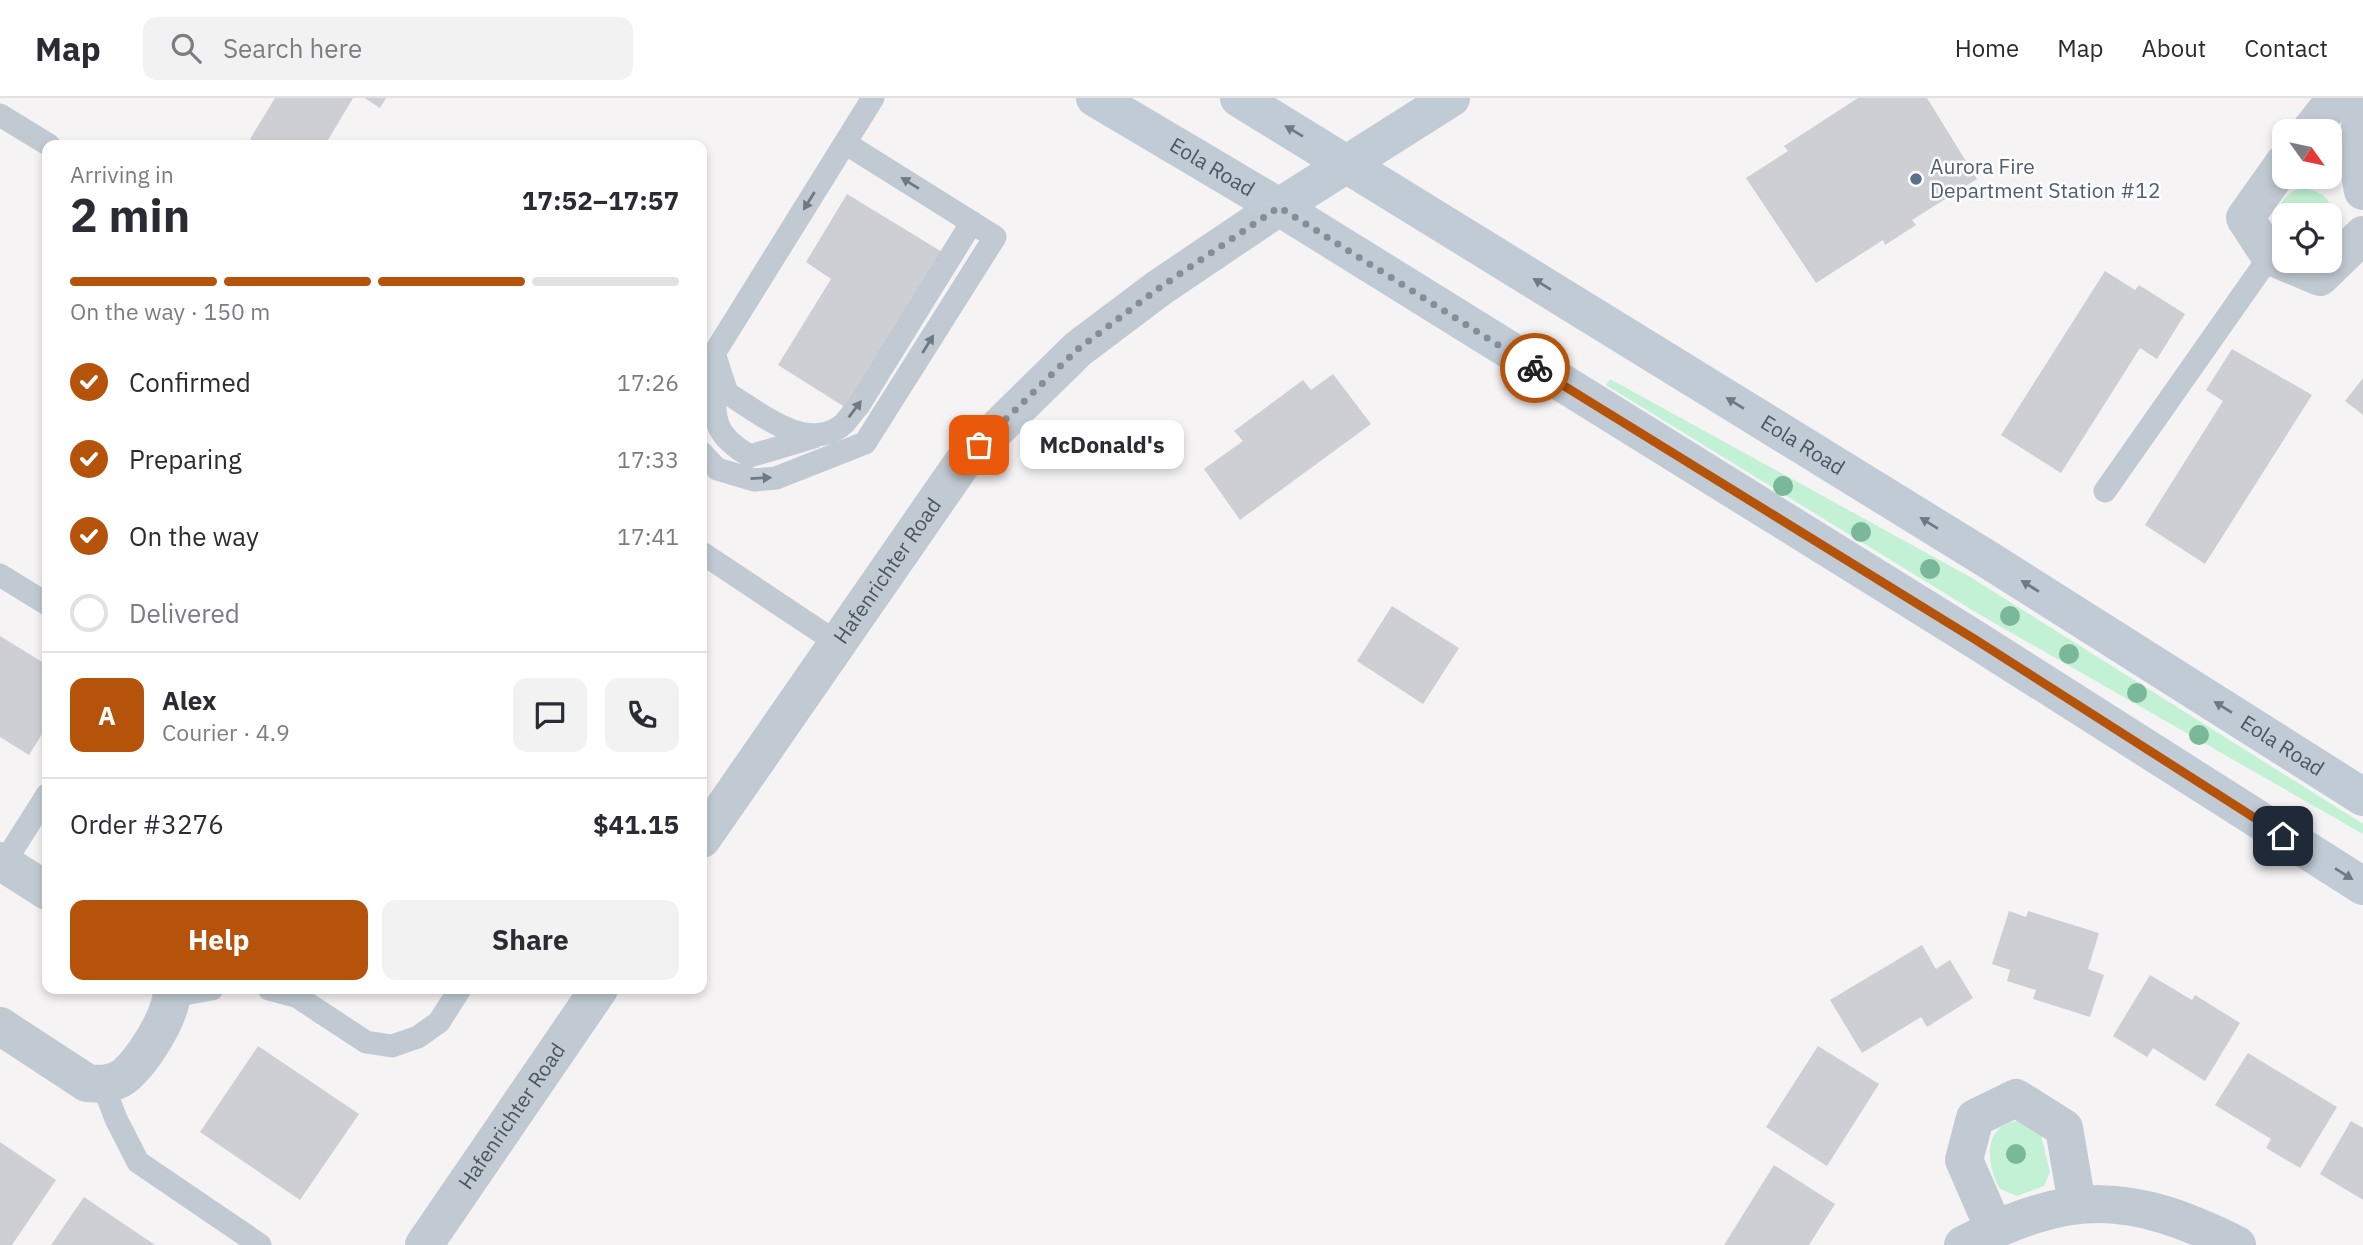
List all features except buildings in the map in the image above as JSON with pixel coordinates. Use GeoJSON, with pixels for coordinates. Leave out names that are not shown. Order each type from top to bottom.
{"type":"FeatureCollection","features":[{"type":"Feature","properties":{"kind":"street","name":"Eola Road"},"geometry":{"type":"LineString","coordinates":[[1095,98],[1279,207],[1976,640],[2363,886]]}},
{"type":"Feature","properties":{"kind":"street","name":"Eola Road"},"geometry":{"type":"LineString","coordinates":[[1239,98],[2010,573],[2363,797]]}},
{"type":"Feature","properties":{"kind":"street","name":"Hafenrichter Road"},"geometry":{"type":"LineString","coordinates":[[707,832],[963,462],[1013,410],[1078,349],[1159,288],[1279,207],[1451,98]]}},
{"type":"Feature","properties":{"kind":"street"},"geometry":{"type":"LineString","coordinates":[[2319,119],[2336,98]]}},
{"type":"Feature","properties":{"kind":"street"},"geometry":{"type":"LineString","coordinates":[[2363,108],[2356,152],[2363,191]]}},
{"type":"Feature","properties":{"kind":"street"},"geometry":{"type":"LineString","coordinates":[[2272,180],[2245,218],[2270,256],[2320,277],[2359,246]]}},
{"type":"Feature","properties":{"kind":"street"},"geometry":{"type":"LineString","coordinates":[[2,862],[42,888]]}},
{"type":"Feature","properties":{"kind":"street"},"geometry":{"type":"LineString","coordinates":[[0,1026],[87,1083],[103,1085],[122,1079],[139,1060],[161,1027],[171,994]]}},
{"type":"Feature","properties":{"kind":"street","name":"Hafenrichter Road"},"geometry":{"type":"LineString","coordinates":[[425,1245],[596,994]]}},
{"type":"Feature","properties":{"kind":"street"},"geometry":{"type":"LineString","coordinates":[[2077,1204],[2064,1128],[2016,1098],[1975,1118],[1964,1160],[1978,1237],[2038,1211],[2077,1204],[2112,1203],[2207,1230],[2237,1245]]}},
{"type":"Feature","properties":{"kind":"lane"},"geometry":{"type":"LineString","coordinates":[[707,365],[873,98]]}},
{"type":"Feature","properties":{"kind":"lane"},"geometry":{"type":"LineString","coordinates":[[0,116],[42,141]]}},
{"type":"Feature","properties":{"kind":"lane"},"geometry":{"type":"LineString","coordinates":[[707,458],[717,469],[754,480],[776,478],[865,443],[995,237],[845,143]]}},
{"type":"Feature","properties":{"kind":"lane"},"geometry":{"type":"LineString","coordinates":[[714,354],[715,418],[726,442],[750,456],[841,427],[859,405],[972,222]]}},
{"type":"Feature","properties":{"kind":"lane"},"geometry":{"type":"LineString","coordinates":[[2105,491],[2270,256]]}},
{"type":"Feature","properties":{"kind":"lane"},"geometry":{"type":"LineString","coordinates":[[714,354],[727,393],[790,430],[814,436]]}},
{"type":"Feature","properties":{"kind":"lane"},"geometry":{"type":"LineString","coordinates":[[707,556],[836,642]]}},
{"type":"Feature","properties":{"kind":"lane"},"geometry":{"type":"LineString","coordinates":[[0,575],[42,601]]}},
{"type":"Feature","properties":{"kind":"lane"},"geometry":{"type":"LineString","coordinates":[[2,862],[42,802]]}},
{"type":"Feature","properties":{"kind":"lane"},"geometry":{"type":"LineString","coordinates":[[288,994],[296,996],[366,1042],[392,1046],[418,1037],[439,1022],[457,994]]}},
{"type":"Feature","properties":{"kind":"lane"},"geometry":{"type":"LineString","coordinates":[[103,1085],[138,1163],[260,1245]]}},
{"type":"Feature","properties":{"kind":"green space"},"geometry":{"type":"Polygon","coordinates":[[[2298,189],[2308,189],[2323,196],[2329,203],[2282,203],[2298,189]]]}},
{"type":"Feature","properties":{"kind":"green space"},"geometry":{"type":"Polygon","coordinates":[[[1610,379],[1972,578],[2363,824],[2363,834],[1977,613],[1606,385],[1610,379]]]}},
{"type":"Feature","properties":{"kind":"green space"},"geometry":{"type":"Polygon","coordinates":[[[2017,1121],[2041,1135],[2050,1172],[2044,1186],[2017,1196],[2000,1189],[1992,1169],[1990,1148],[1998,1130],[2017,1121]]]}},
{"type":"Feature","properties":{"kind":"way so far"},"geometry":{"type":"LineString","coordinates":[[979,445],[1078,349],[1159,288],[1279,207],[1535,368]]}},
{"type":"Feature","properties":{"kind":"place","name":"Aurora Fire Department Station #12"},"geometry":{"type":"Point","coordinates":[1916,179]}},
{"type":"Feature","properties":{"kind":"place","name":"McDonald's"},"geometry":{"type":"Point","coordinates":[979,445]}},
{"type":"Feature","properties":{"kind":"route"},"geometry":{"type":"LineString","coordinates":[[1535,368],[1976,640],[2283,836]]}}]}
